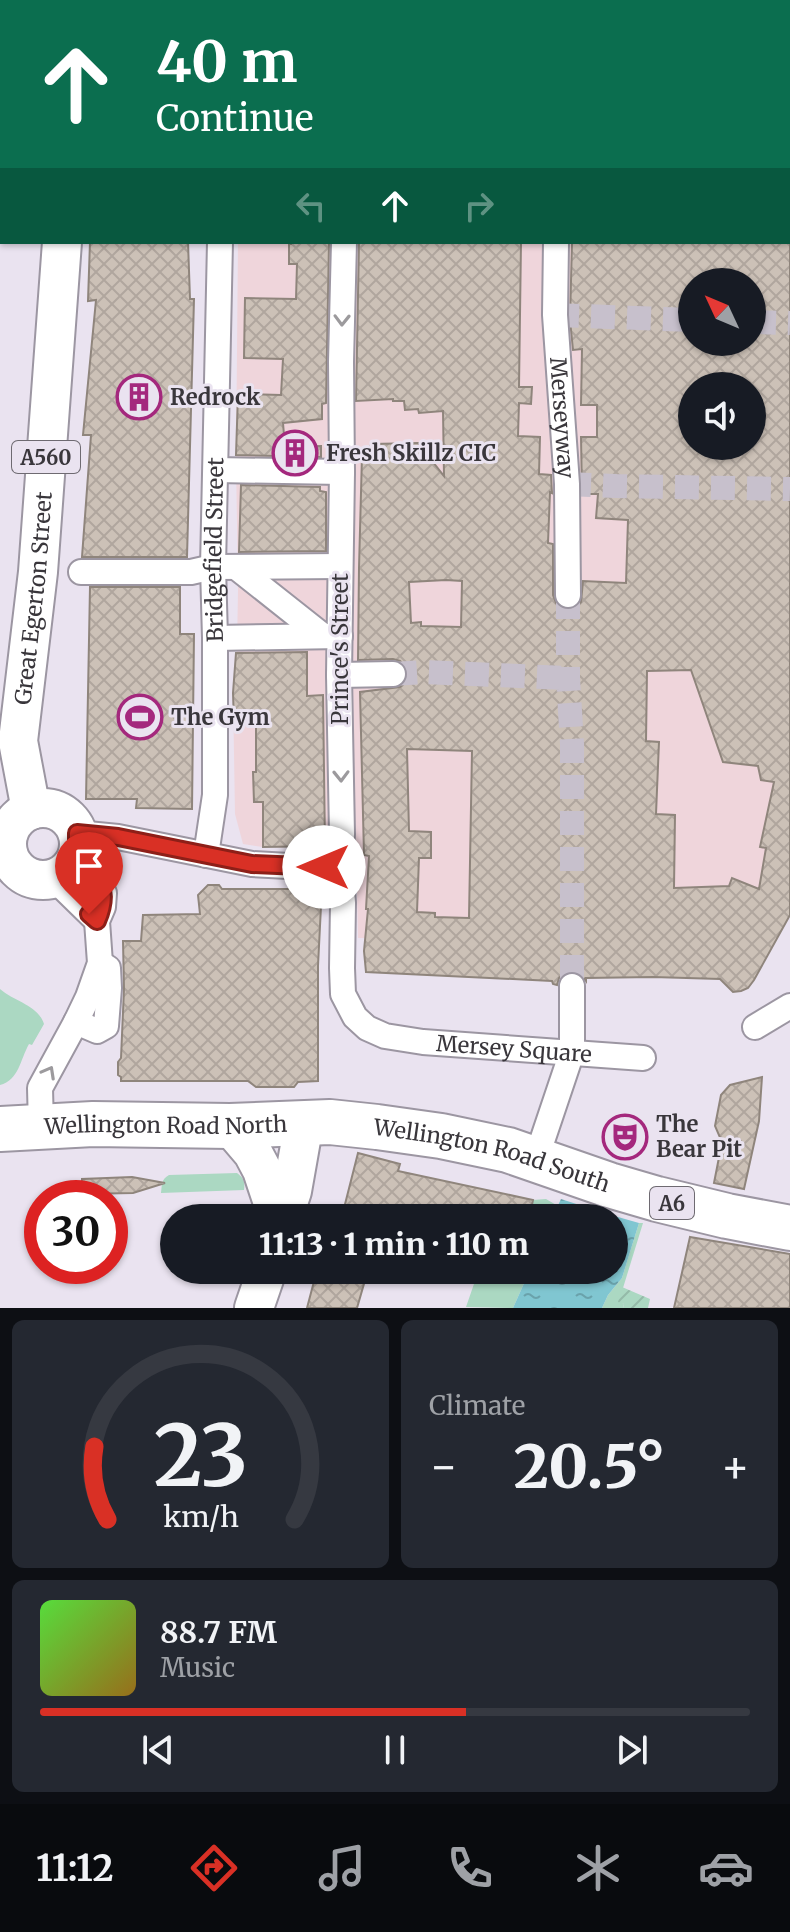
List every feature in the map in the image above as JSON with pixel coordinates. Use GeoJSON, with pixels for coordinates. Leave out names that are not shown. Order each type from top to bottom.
{"type":"FeatureCollection","features":[{"type":"Feature","properties":{"kind":"highway","name":"Wellington Road North"},"geometry":{"type":"LineString","coordinates":[[21,1128],[93,1124],[230,1126],[317,1122]]}},
{"type":"Feature","properties":{"kind":"highway","name":"Wellington Road South"},"geometry":{"type":"LineString","coordinates":[[317,1122],[452,1138],[508,1150],[682,1206],[790,1228]]}},
{"type":"Feature","properties":{"kind":"main road","name":"Great Egerton Street"},"geometry":{"type":"LineString","coordinates":[[31,810],[18,741],[38,572],[62,244]]}},
{"type":"Feature","properties":{"kind":"main road"},"geometry":{"type":"LineString","coordinates":[[31,810],[53,810],[72,823],[69,855],[42,880],[19,872],[6,873],[9,832],[21,815],[31,810]]}},
{"type":"Feature","properties":{"kind":"main road"},"geometry":{"type":"LineString","coordinates":[[287,1204],[317,1122]]}},
{"type":"Feature","properties":{"kind":"main road"},"geometry":{"type":"LineString","coordinates":[[230,1126],[253,1153],[275,1204]]}},
{"type":"Feature","properties":{"kind":"main road"},"geometry":{"type":"LineString","coordinates":[[254,1308],[262,1284]]}},
{"type":"Feature","properties":{"kind":"street","name":"Bridgefield Street"},"geometry":{"type":"LineString","coordinates":[[206,855],[215,795],[215,638],[224,567],[216,470],[220,244]]}},
{"type":"Feature","properties":{"kind":"street","name":"Prince's Street"},"geometry":{"type":"LineString","coordinates":[[344,244],[340,566],[332,636],[339,675],[343,994],[361,1023],[385,1036]]}},
{"type":"Feature","properties":{"kind":"street","name":"Merseyway"},"geometry":{"type":"LineString","coordinates":[[556,244],[555,315],[567,484],[568,595]]}},
{"type":"Feature","properties":{"kind":"street"},"geometry":{"type":"LineString","coordinates":[[216,470],[342,472]]}},
{"type":"Feature","properties":{"kind":"street"},"geometry":{"type":"LineString","coordinates":[[81,572],[191,572],[224,567],[340,566]]}},
{"type":"Feature","properties":{"kind":"street"},"geometry":{"type":"LineString","coordinates":[[224,567],[332,636]]}},
{"type":"Feature","properties":{"kind":"street"},"geometry":{"type":"LineString","coordinates":[[215,638],[332,636]]}},
{"type":"Feature","properties":{"kind":"street"},"geometry":{"type":"LineString","coordinates":[[339,675],[393,674]]}},
{"type":"Feature","properties":{"kind":"street"},"geometry":{"type":"LineString","coordinates":[[69,855],[118,837],[263,865],[340,866]]}},
{"type":"Feature","properties":{"kind":"street"},"geometry":{"type":"LineString","coordinates":[[69,855],[94,872],[104,893],[103,907],[97,921]]}},
{"type":"Feature","properties":{"kind":"street"},"geometry":{"type":"LineString","coordinates":[[21,1128],[76,1022],[97,1031],[106,1026],[108,968],[100,963],[97,921],[69,855]]}},
{"type":"Feature","properties":{"kind":"street"},"geometry":{"type":"LineString","coordinates":[[546,1162],[572,1052],[572,986]]}},
{"type":"Feature","properties":{"kind":"street"},"geometry":{"type":"LineString","coordinates":[[755,1027],[790,1006]]}},
{"type":"Feature","properties":{"kind":"street","name":"Mersey Square"},"geometry":{"type":"LineString","coordinates":[[385,1036],[423,1042],[643,1058]]}},
{"type":"Feature","properties":{"kind":"shaded area"},"geometry":{"type":"Polygon","coordinates":[[[238,244],[790,244],[790,862],[766,943],[358,938],[356,848],[243,844],[235,814],[233,693],[238,591],[238,244]]]}},
{"type":"Feature","properties":{"kind":"green space"},"geometry":{"type":"Polygon","coordinates":[[[0,989],[37,1012],[44,1024],[32,1045],[29,1044],[15,1074],[0,1085],[0,989]]]}},
{"type":"Feature","properties":{"kind":"green space"},"geometry":{"type":"Polygon","coordinates":[[[237,1173],[244,1180],[244,1190],[161,1193],[163,1181],[169,1175],[237,1173]]]}},
{"type":"Feature","properties":{"kind":"green space"},"geometry":{"type":"Polygon","coordinates":[[[546,1199],[555,1204],[532,1204],[533,1200],[546,1199]]]}},
{"type":"Feature","properties":{"kind":"green space"},"geometry":{"type":"Polygon","coordinates":[[[639,1223],[643,1223],[628,1272],[628,1259],[639,1223]]]}},
{"type":"Feature","properties":{"kind":"green space"},"geometry":{"type":"Polygon","coordinates":[[[474,1284],[524,1284],[513,1308],[466,1307],[474,1284]]]}},
{"type":"Feature","properties":{"kind":"green space"},"geometry":{"type":"Polygon","coordinates":[[[617,1284],[624,1284],[619,1301],[624,1304],[623,1308],[602,1308],[617,1284]]]}},
{"type":"Feature","properties":{"kind":"green space"},"geometry":{"type":"Polygon","coordinates":[[[622,1287],[650,1299],[648,1308],[623,1308],[624,1304],[618,1302],[622,1287]]]}},
{"type":"Feature","properties":{"kind":"water"},"geometry":{"type":"Polygon","coordinates":[[[561,1199],[576,1204],[559,1204],[561,1199]]]}},
{"type":"Feature","properties":{"kind":"water"},"geometry":{"type":"Polygon","coordinates":[[[628,1220],[639,1223],[628,1259],[628,1220]]]}},
{"type":"Feature","properties":{"kind":"water"},"geometry":{"type":"Polygon","coordinates":[[[524,1284],[617,1284],[602,1308],[513,1308],[524,1284]]]}},
{"type":"Feature","properties":{"kind":"building","name":"Redrock"},"geometry":{"type":"Polygon","coordinates":[[[90,244],[188,244],[190,299],[194,299],[187,557],[82,557],[91,435],[83,435],[96,300],[88,301],[90,244]]]}},
{"type":"Feature","properties":{"kind":"building"},"geometry":{"type":"Polygon","coordinates":[[[289,244],[329,244],[326,403],[322,404],[322,419],[283,423],[285,447],[321,446],[321,457],[236,455],[238,394],[281,395],[283,359],[244,358],[245,298],[296,299],[297,264],[289,264],[289,244]]]}},
{"type":"Feature","properties":{"kind":"building"},"geometry":{"type":"Polygon","coordinates":[[[359,244],[521,244],[519,387],[532,387],[531,404],[519,403],[518,436],[540,437],[539,474],[551,475],[548,543],[553,544],[553,595],[561,608],[576,607],[581,602],[583,581],[626,583],[628,520],[596,518],[598,494],[582,494],[581,437],[597,437],[597,405],[581,405],[582,349],[573,350],[570,320],[572,244],[790,244],[790,915],[748,988],[733,992],[720,979],[586,978],[586,981],[580,973],[573,971],[564,973],[557,985],[552,981],[366,972],[364,951],[369,856],[364,855],[360,692],[400,687],[406,682],[408,674],[400,661],[393,659],[358,660],[362,455],[372,444],[418,443],[444,476],[443,411],[419,413],[418,409],[405,410],[404,401],[356,401],[359,244]],[[462,581],[409,582],[411,623],[461,627],[462,581]],[[691,670],[647,671],[646,741],[659,742],[656,814],[675,815],[674,888],[729,886],[732,878],[759,889],[766,848],[760,847],[774,782],[761,780],[758,766],[723,762],[691,670]],[[407,749],[409,831],[431,832],[431,858],[419,858],[417,912],[435,913],[435,917],[469,918],[472,751],[407,749]]]}},
{"type":"Feature","properties":{"kind":"building"},"geometry":{"type":"Polygon","coordinates":[[[241,485],[320,487],[320,491],[326,492],[326,551],[239,552],[241,485]]]}},
{"type":"Feature","properties":{"kind":"building"},"geometry":{"type":"Polygon","coordinates":[[[90,587],[180,587],[180,634],[194,634],[192,809],[136,808],[137,799],[86,799],[90,587]]]}},
{"type":"Feature","properties":{"kind":"building"},"geometry":{"type":"Polygon","coordinates":[[[307,652],[307,696],[323,695],[325,846],[263,847],[263,802],[254,802],[256,723],[234,723],[236,653],[307,652]]]}},
{"type":"Feature","properties":{"kind":"building"},"geometry":{"type":"Polygon","coordinates":[[[208,885],[219,885],[222,889],[309,889],[321,906],[318,1081],[298,1082],[294,1087],[256,1087],[248,1081],[121,1081],[118,1062],[121,1058],[124,989],[123,941],[141,941],[143,915],[200,914],[198,895],[208,885]]]}},
{"type":"Feature","properties":{"kind":"building"},"geometry":{"type":"Polygon","coordinates":[[[762,1077],[759,1121],[744,1189],[714,1183],[722,1142],[715,1126],[721,1095],[730,1085],[762,1077]]]}},
{"type":"Feature","properties":{"kind":"building"},"geometry":{"type":"Polygon","coordinates":[[[625,1125],[633,1129],[637,1137],[633,1145],[625,1149],[617,1145],[613,1137],[617,1129],[625,1125]]]}},
{"type":"Feature","properties":{"kind":"building"},"geometry":{"type":"Polygon","coordinates":[[[358,1153],[400,1164],[398,1171],[533,1200],[532,1204],[345,1204],[358,1153]]]}},
{"type":"Feature","properties":{"kind":"building"},"geometry":{"type":"Polygon","coordinates":[[[132,1177],[165,1183],[128,1193],[128,1180],[82,1179],[132,1177]]]}},
{"type":"Feature","properties":{"kind":"building"},"geometry":{"type":"Polygon","coordinates":[[[690,1237],[790,1254],[790,1308],[674,1308],[690,1237]]]}},
{"type":"Feature","properties":{"kind":"building"},"geometry":{"type":"Polygon","coordinates":[[[313,1284],[364,1284],[357,1308],[307,1308],[313,1284]]]}},
{"type":"Feature","properties":{"kind":"tunnel"},"geometry":{"type":"LineString","coordinates":[[555,315],[678,319]]}},
{"type":"Feature","properties":{"kind":"tunnel"},"geometry":{"type":"LineString","coordinates":[[766,322],[790,323]]}},
{"type":"Feature","properties":{"kind":"tunnel"},"geometry":{"type":"LineString","coordinates":[[567,484],[790,489]]}},
{"type":"Feature","properties":{"kind":"tunnel"},"geometry":{"type":"LineString","coordinates":[[568,595],[572,744],[572,986]]}},
{"type":"Feature","properties":{"kind":"tunnel"},"geometry":{"type":"LineString","coordinates":[[393,674],[424,672],[568,678]]}},
{"type":"Feature","properties":{"kind":"place","name":"Redrock"},"geometry":{"type":"Point","coordinates":[139,397]}},
{"type":"Feature","properties":{"kind":"place","name":"Fresh Skillz CIC"},"geometry":{"type":"Point","coordinates":[295,453]}},
{"type":"Feature","properties":{"kind":"place","name":"The Gym"},"geometry":{"type":"Point","coordinates":[140,717]}},
{"type":"Feature","properties":{"kind":"place","name":"The Bear Pit"},"geometry":{"type":"Point","coordinates":[625,1137]}},
{"type":"Feature","properties":{"kind":"route"},"geometry":{"type":"LineString","coordinates":[[89,914],[97,921],[103,907],[104,893],[94,872],[77,854],[77,833],[118,837],[252,864],[324,867]]}}]}
